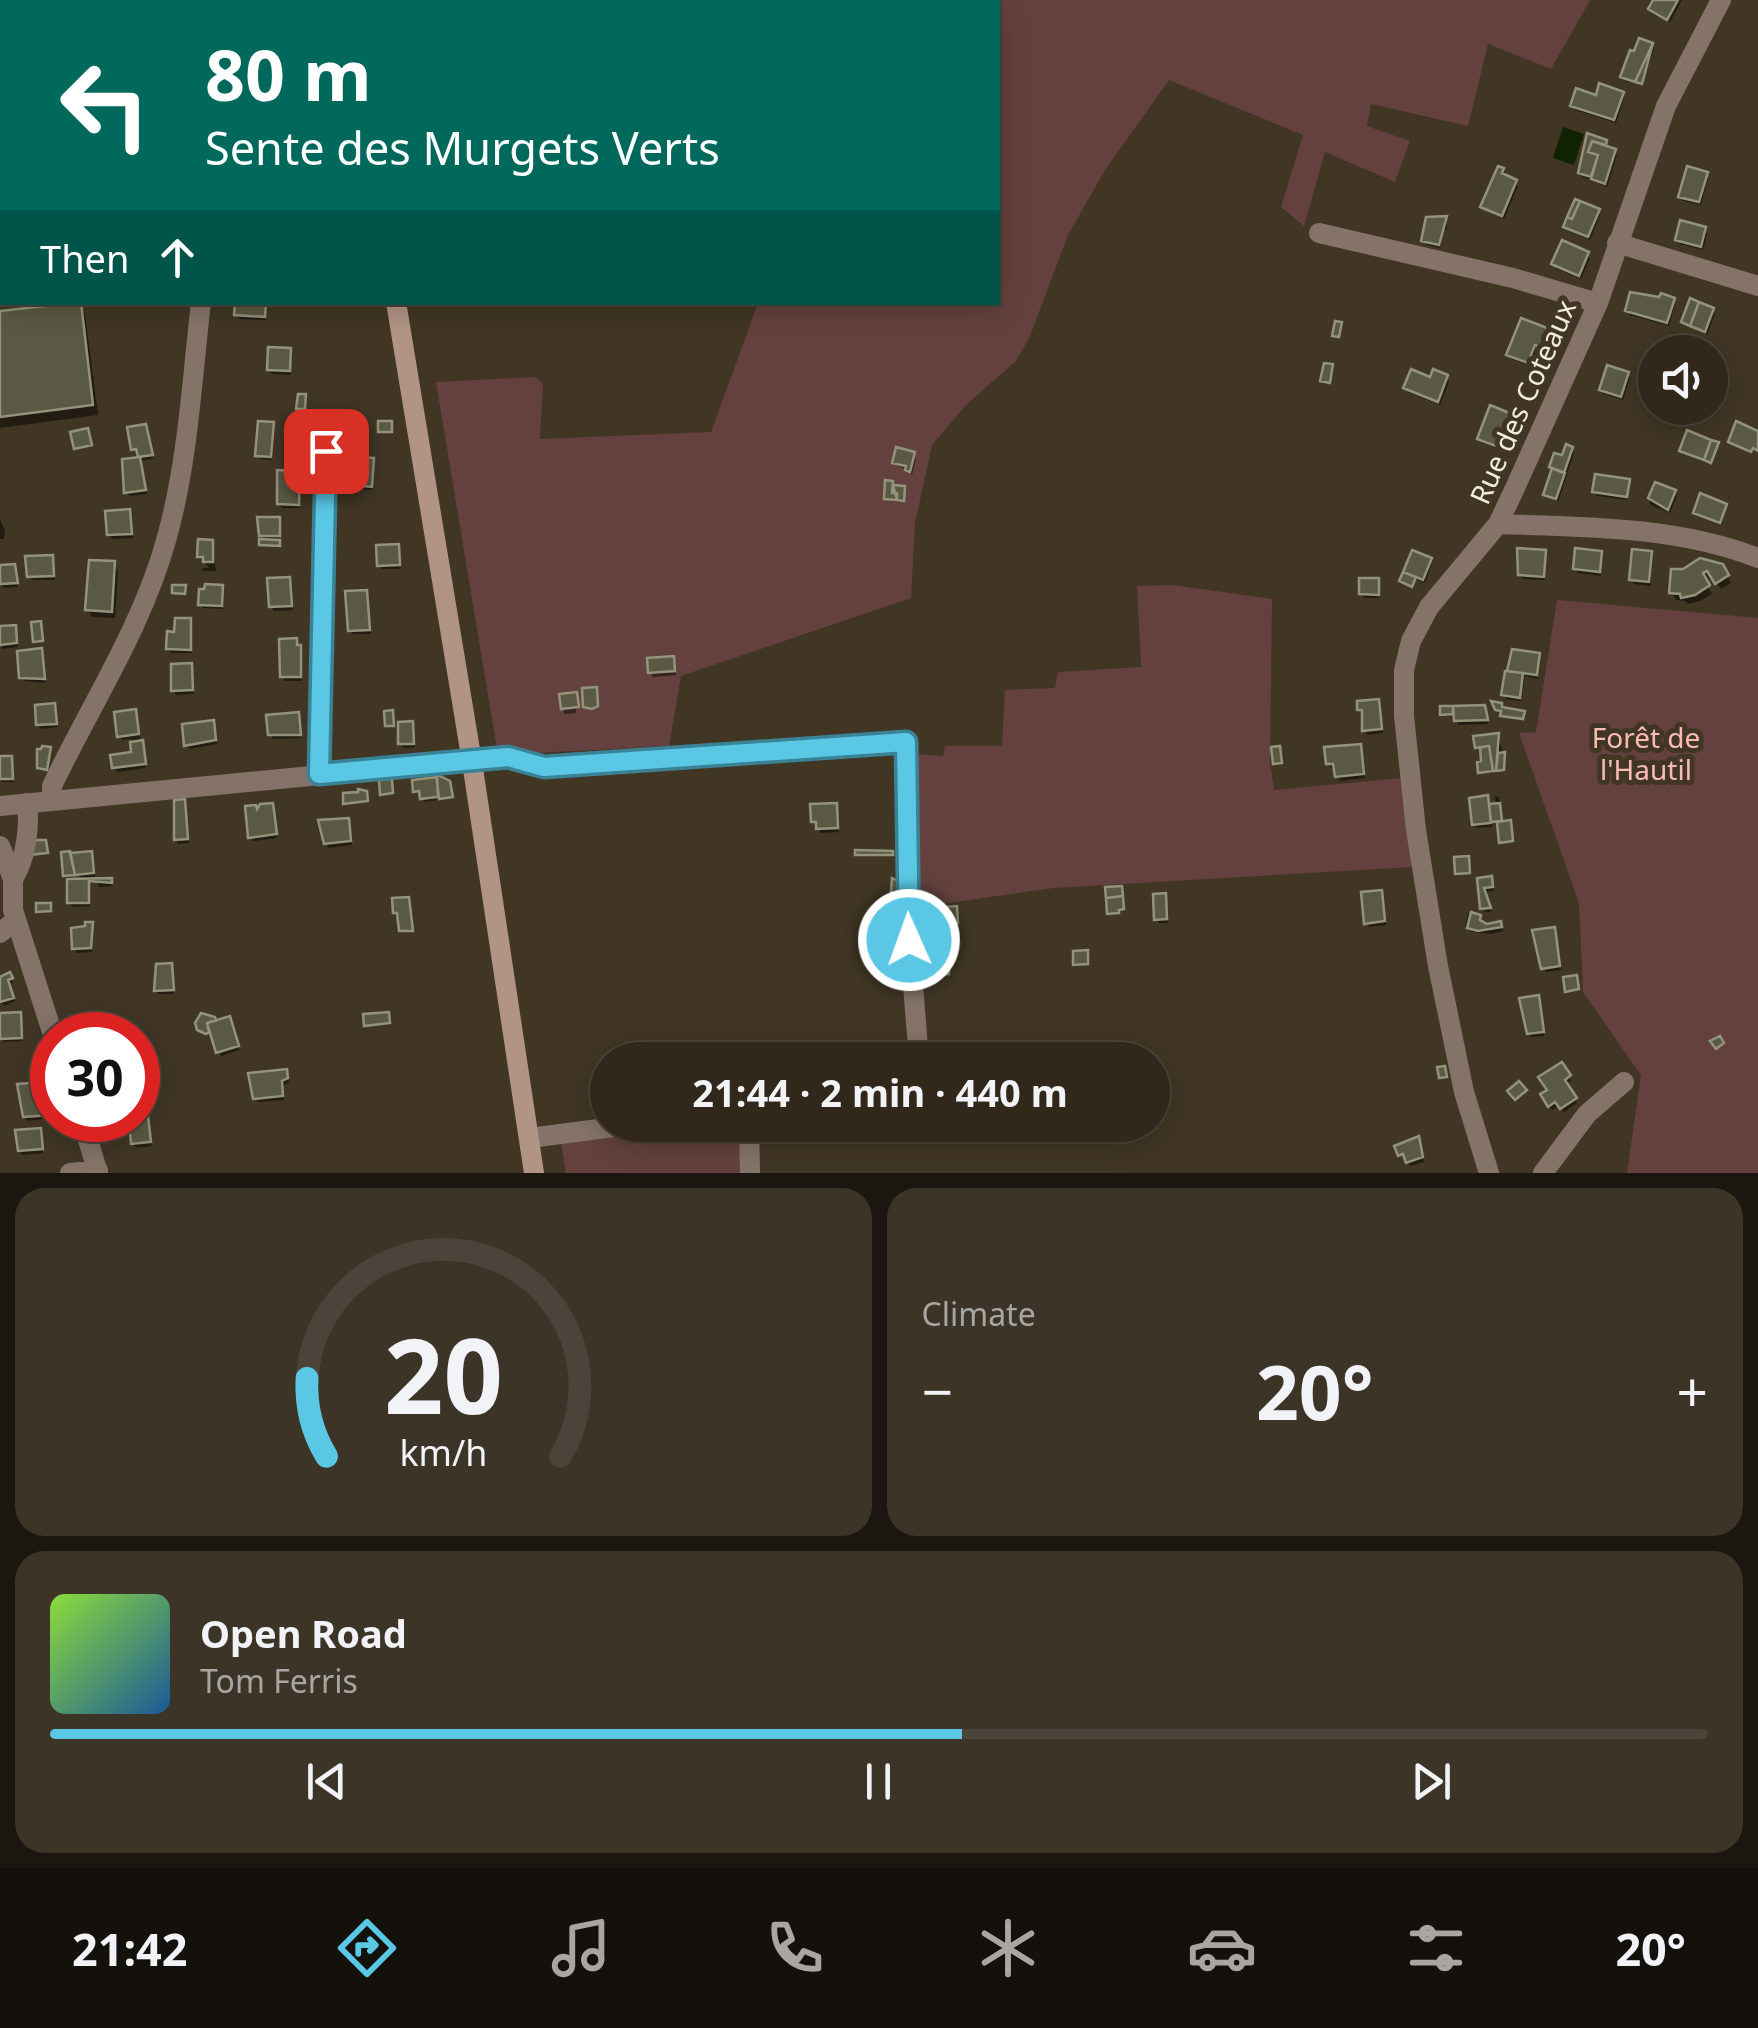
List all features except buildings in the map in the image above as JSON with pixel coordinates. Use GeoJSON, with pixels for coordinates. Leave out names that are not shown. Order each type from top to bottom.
{"type":"FeatureCollection","features":[{"type":"Feature","properties":{"kind":"main road"},"geometry":{"type":"LineString","coordinates":[[396,305],[472,762],[534,1173]]}},
{"type":"Feature","properties":{"kind":"street","name":"Rue des Coteaux"},"geometry":{"type":"LineString","coordinates":[[1489,1173],[1464,1092],[1438,966],[1414,811],[1404,716],[1404,670],[1411,641],[1429,606],[1498,524],[1598,304],[1666,106],[1721,0]]}},
{"type":"Feature","properties":{"kind":"street"},"geometry":{"type":"LineString","coordinates":[[1319,233],[1513,278],[1598,304]]}},
{"type":"Feature","properties":{"kind":"street"},"geometry":{"type":"LineString","coordinates":[[1618,244],[1758,286]]}},
{"type":"Feature","properties":{"kind":"street"},"geometry":{"type":"LineString","coordinates":[[52,801],[52,786],[120,656],[167,538],[201,305]]}},
{"type":"Feature","properties":{"kind":"street"},"geometry":{"type":"LineString","coordinates":[[319,774],[326,451]]}},
{"type":"Feature","properties":{"kind":"street"},"geometry":{"type":"LineString","coordinates":[[1498,524],[1605,526],[1733,548],[1758,558]]}},
{"type":"Feature","properties":{"kind":"street"},"geometry":{"type":"LineString","coordinates":[[0,806],[508,757],[544,767],[906,742],[907,910],[918,1042]]}},
{"type":"Feature","properties":{"kind":"street"},"geometry":{"type":"LineString","coordinates":[[27,804],[28,818],[21,862],[13,879],[8,926],[44,1012]]}},
{"type":"Feature","properties":{"kind":"street"},"geometry":{"type":"LineString","coordinates":[[0,846],[13,879]]}},
{"type":"Feature","properties":{"kind":"street"},"geometry":{"type":"LineString","coordinates":[[1543,1173],[1587,1114],[1624,1082]]}},
{"type":"Feature","properties":{"kind":"street"},"geometry":{"type":"LineString","coordinates":[[530,1138],[590,1130]]}},
{"type":"Feature","properties":{"kind":"street"},"geometry":{"type":"LineString","coordinates":[[70,1173],[98,1172],[89,1142]]}},
{"type":"Feature","properties":{"kind":"street"},"geometry":{"type":"LineString","coordinates":[[750,1142],[750,1173]]}},
{"type":"Feature","properties":{"kind":"green space"},"geometry":{"type":"Polygon","coordinates":[[[1000,0],[1590,0],[1551,69],[1488,44],[1468,126],[1371,104],[1367,126],[1410,141],[1395,182],[1325,152],[1304,226],[1281,207],[1303,135],[1169,80],[1105,170],[1068,235],[1030,336],[1016,361],[966,405],[932,445],[915,523],[911,598],[681,676],[669,746],[498,755],[436,382],[536,377],[543,384],[540,439],[711,432],[757,305],[1000,305],[1000,0]]]}},
{"type":"Feature","properties":{"kind":"green space"},"geometry":{"type":"Polygon","coordinates":[[[1173,585],[1272,599],[1270,762],[1274,790],[1403,778],[1413,867],[1053,888],[914,908],[910,754],[943,756],[945,746],[1002,746],[1005,690],[1055,688],[1058,672],[1141,667],[1137,586],[1173,585]]]}},
{"type":"Feature","properties":{"kind":"green space","name":"Forêt de l'Hautil"},"geometry":{"type":"Polygon","coordinates":[[[1557,600],[1758,618],[1758,1173],[1627,1173],[1641,1075],[1583,992],[1579,903],[1519,733],[1536,732],[1557,600]]]}},
{"type":"Feature","properties":{"kind":"green space"},"geometry":{"type":"Polygon","coordinates":[[[590,1121],[590,1142],[751,1142],[752,1173],[566,1173],[558,1124],[590,1121]]]}},
{"type":"Feature","properties":{"kind":"shaded area"},"geometry":{"type":"Polygon","coordinates":[[[1563,127],[1584,134],[1574,165],[1553,158],[1563,127]]]}},
{"type":"Feature","properties":{"kind":"route"},"geometry":{"type":"LineString","coordinates":[[326,451],[319,774],[508,757],[544,767],[906,742],[909,940]]}}]}
